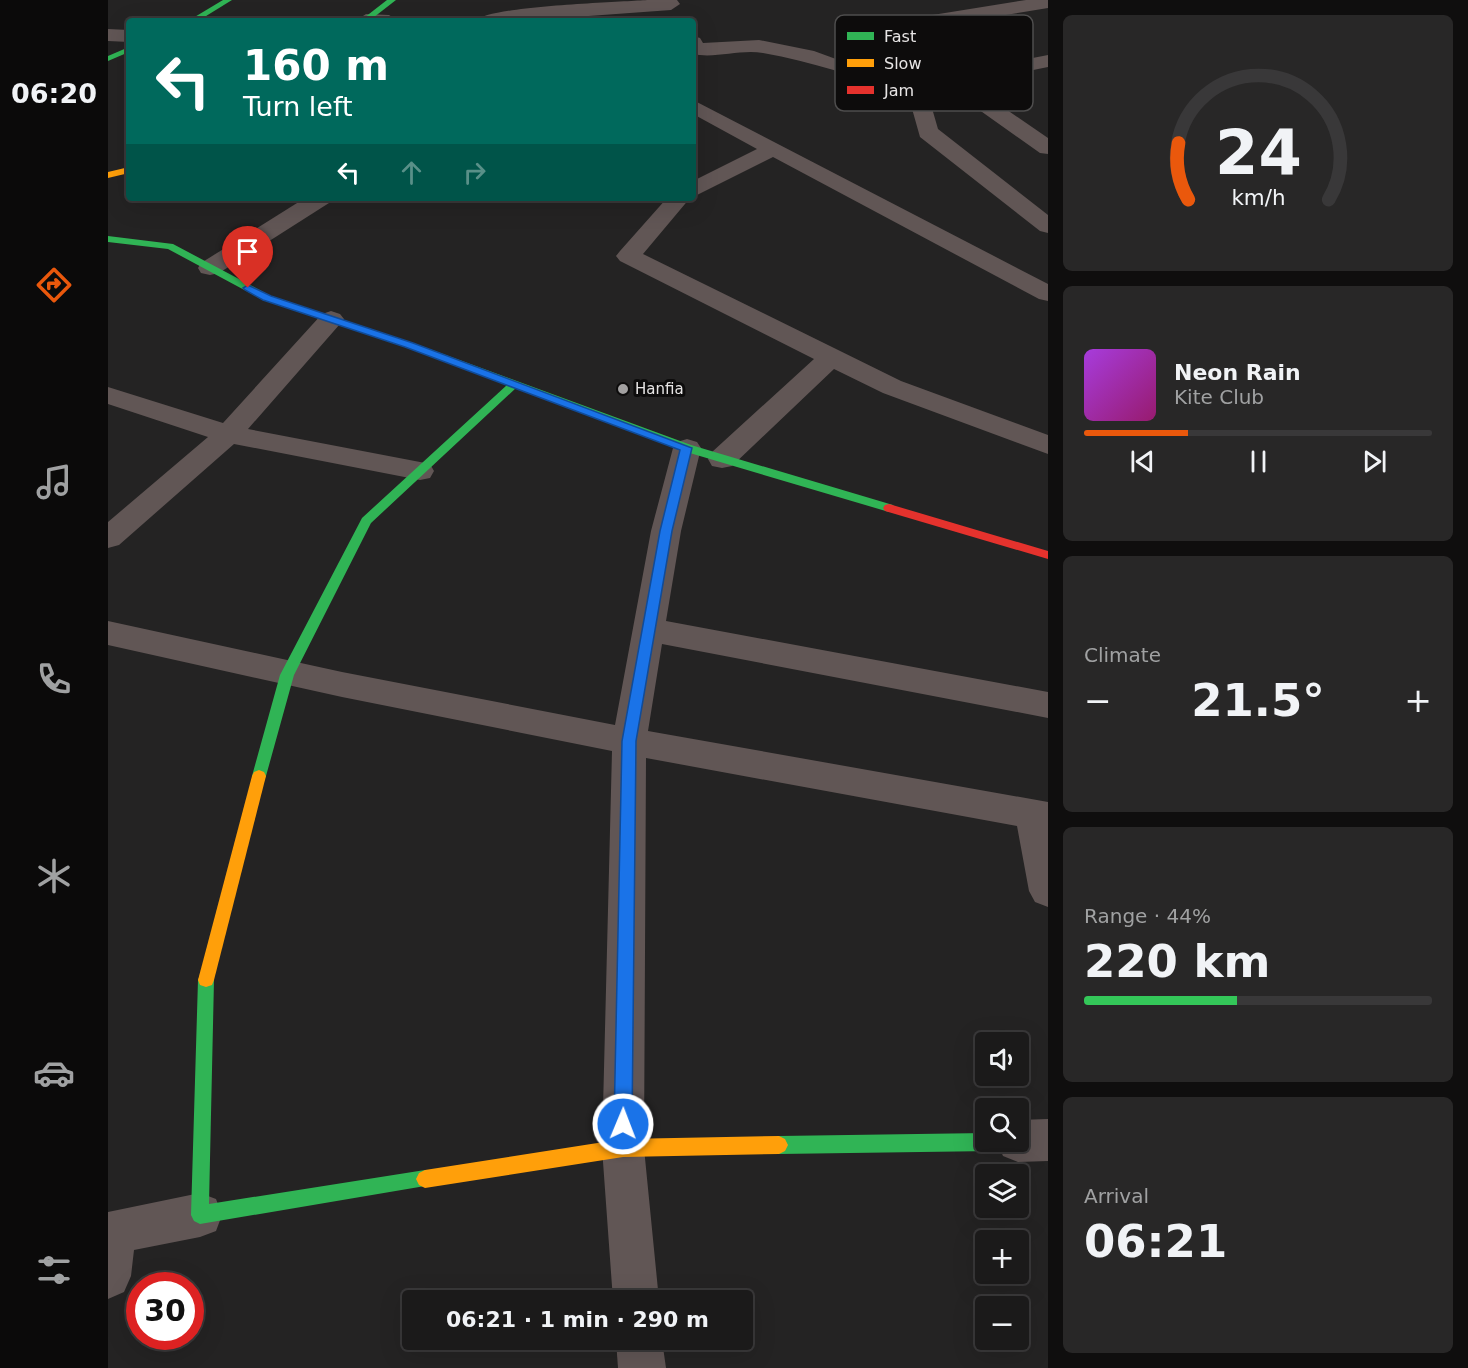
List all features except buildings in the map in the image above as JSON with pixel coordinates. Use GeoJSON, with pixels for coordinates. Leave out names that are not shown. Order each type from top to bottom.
{"type":"FeatureCollection","features":[{"type":"Feature","properties":{"kind":"street"},"geometry":{"type":"LineString","coordinates":[[197,18],[228,0]]}},
{"type":"Feature","properties":{"kind":"street"},"geometry":{"type":"LineString","coordinates":[[368,18],[392,0]]}},
{"type":"Feature","properties":{"kind":"street"},"geometry":{"type":"LineString","coordinates":[[499,18],[532,11],[670,2],[679,18]]}},
{"type":"Feature","properties":{"kind":"street"},"geometry":{"type":"LineString","coordinates":[[968,15],[1048,2]]}},
{"type":"Feature","properties":{"kind":"street"},"geometry":{"type":"LineString","coordinates":[[108,34],[126,36]]}},
{"type":"Feature","properties":{"kind":"street"},"geometry":{"type":"LineString","coordinates":[[696,47],[759,46],[807,55],[835,65]]}},
{"type":"Feature","properties":{"kind":"street"},"geometry":{"type":"LineString","coordinates":[[108,59],[126,50]]}},
{"type":"Feature","properties":{"kind":"street"},"geometry":{"type":"LineString","coordinates":[[1033,64],[1048,61]]}},
{"type":"Feature","properties":{"kind":"street"},"geometry":{"type":"LineString","coordinates":[[696,108],[1048,294]]}},
{"type":"Feature","properties":{"kind":"street"},"geometry":{"type":"LineString","coordinates":[[922,111],[928,132],[1048,226]]}},
{"type":"Feature","properties":{"kind":"street"},"geometry":{"type":"LineString","coordinates":[[995,111],[1048,148]]}},
{"type":"Feature","properties":{"kind":"street"},"geometry":{"type":"LineString","coordinates":[[696,188],[773,149]]}},
{"type":"Feature","properties":{"kind":"street"},"geometry":{"type":"LineString","coordinates":[[108,175],[126,171]]}},
{"type":"Feature","properties":{"kind":"street"},"geometry":{"type":"LineString","coordinates":[[210,268],[316,201]]}},
{"type":"Feature","properties":{"kind":"street"},"geometry":{"type":"LineString","coordinates":[[676,201],[628,256],[892,387],[1048,445]]}},
{"type":"Feature","properties":{"kind":"street"},"geometry":{"type":"LineString","coordinates":[[108,239],[170,246],[267,298],[514,384],[687,448],[1048,555]]}},
{"type":"Feature","properties":{"kind":"street"},"geometry":{"type":"LineString","coordinates":[[108,538],[228,434],[331,319]]}},
{"type":"Feature","properties":{"kind":"street"},"geometry":{"type":"LineString","coordinates":[[722,459],[831,357]]}},
{"type":"Feature","properties":{"kind":"street"},"geometry":{"type":"LineString","coordinates":[[200,1215],[206,971],[287,675],[366,521],[514,384]]}},
{"type":"Feature","properties":{"kind":"street"},"geometry":{"type":"LineString","coordinates":[[108,395],[228,434],[420,471]]}},
{"type":"Feature","properties":{"kind":"street"},"geometry":{"type":"LineString","coordinates":[[635,1290],[623,1148],[629,741],[666,531],[687,448]]}},
{"type":"Feature","properties":{"kind":"street"},"geometry":{"type":"LineString","coordinates":[[649,630],[1048,705]]}},
{"type":"Feature","properties":{"kind":"street"},"geometry":{"type":"LineString","coordinates":[[108,633],[287,675],[629,741],[1041,816],[1048,891]]}},
{"type":"Feature","properties":{"kind":"street"},"geometry":{"type":"LineString","coordinates":[[1029,1141],[1048,1140]]}},
{"type":"Feature","properties":{"kind":"street"},"geometry":{"type":"LineString","coordinates":[[108,1276],[111,1234],[200,1215],[623,1148],[975,1142]]}},
{"type":"Feature","properties":{"kind":"street"},"geometry":{"type":"LineString","coordinates":[[640,1350],[642,1368]]}},
{"type":"Feature","properties":{"kind":"traffic: fast"},"geometry":{"type":"LineString","coordinates":[[197,18],[228,0]]}},
{"type":"Feature","properties":{"kind":"traffic: fast"},"geometry":{"type":"LineString","coordinates":[[368,18],[392,0]]}},
{"type":"Feature","properties":{"kind":"traffic: fast"},"geometry":{"type":"LineString","coordinates":[[108,59],[126,50]]}},
{"type":"Feature","properties":{"kind":"traffic: fast"},"geometry":{"type":"LineString","coordinates":[[108,239],[170,246],[267,298],[409,345],[687,448],[889,508]]}},
{"type":"Feature","properties":{"kind":"traffic: fast"},"geometry":{"type":"LineString","coordinates":[[259,776],[287,675],[366,521],[514,384]]}},
{"type":"Feature","properties":{"kind":"traffic: fast"},"geometry":{"type":"LineString","coordinates":[[206,980],[200,1215],[425,1179]]}},
{"type":"Feature","properties":{"kind":"traffic: fast"},"geometry":{"type":"LineString","coordinates":[[779,1145],[975,1142]]}},
{"type":"Feature","properties":{"kind":"traffic: slow"},"geometry":{"type":"LineString","coordinates":[[108,175],[126,171]]}},
{"type":"Feature","properties":{"kind":"traffic: slow"},"geometry":{"type":"LineString","coordinates":[[206,980],[259,776]]}},
{"type":"Feature","properties":{"kind":"traffic: slow"},"geometry":{"type":"LineString","coordinates":[[425,1179],[623,1148],[779,1145]]}},
{"type":"Feature","properties":{"kind":"traffic: jam"},"geometry":{"type":"LineString","coordinates":[[889,508],[1048,555]]}},
{"type":"Feature","properties":{"kind":"place","name":"Hanfia"},"geometry":{"type":"Point","coordinates":[623,389]}},
{"type":"Feature","properties":{"kind":"route"},"geometry":{"type":"LineString","coordinates":[[248,288],[267,298],[409,345],[687,448],[666,531],[629,741],[623,1124]]}}]}
